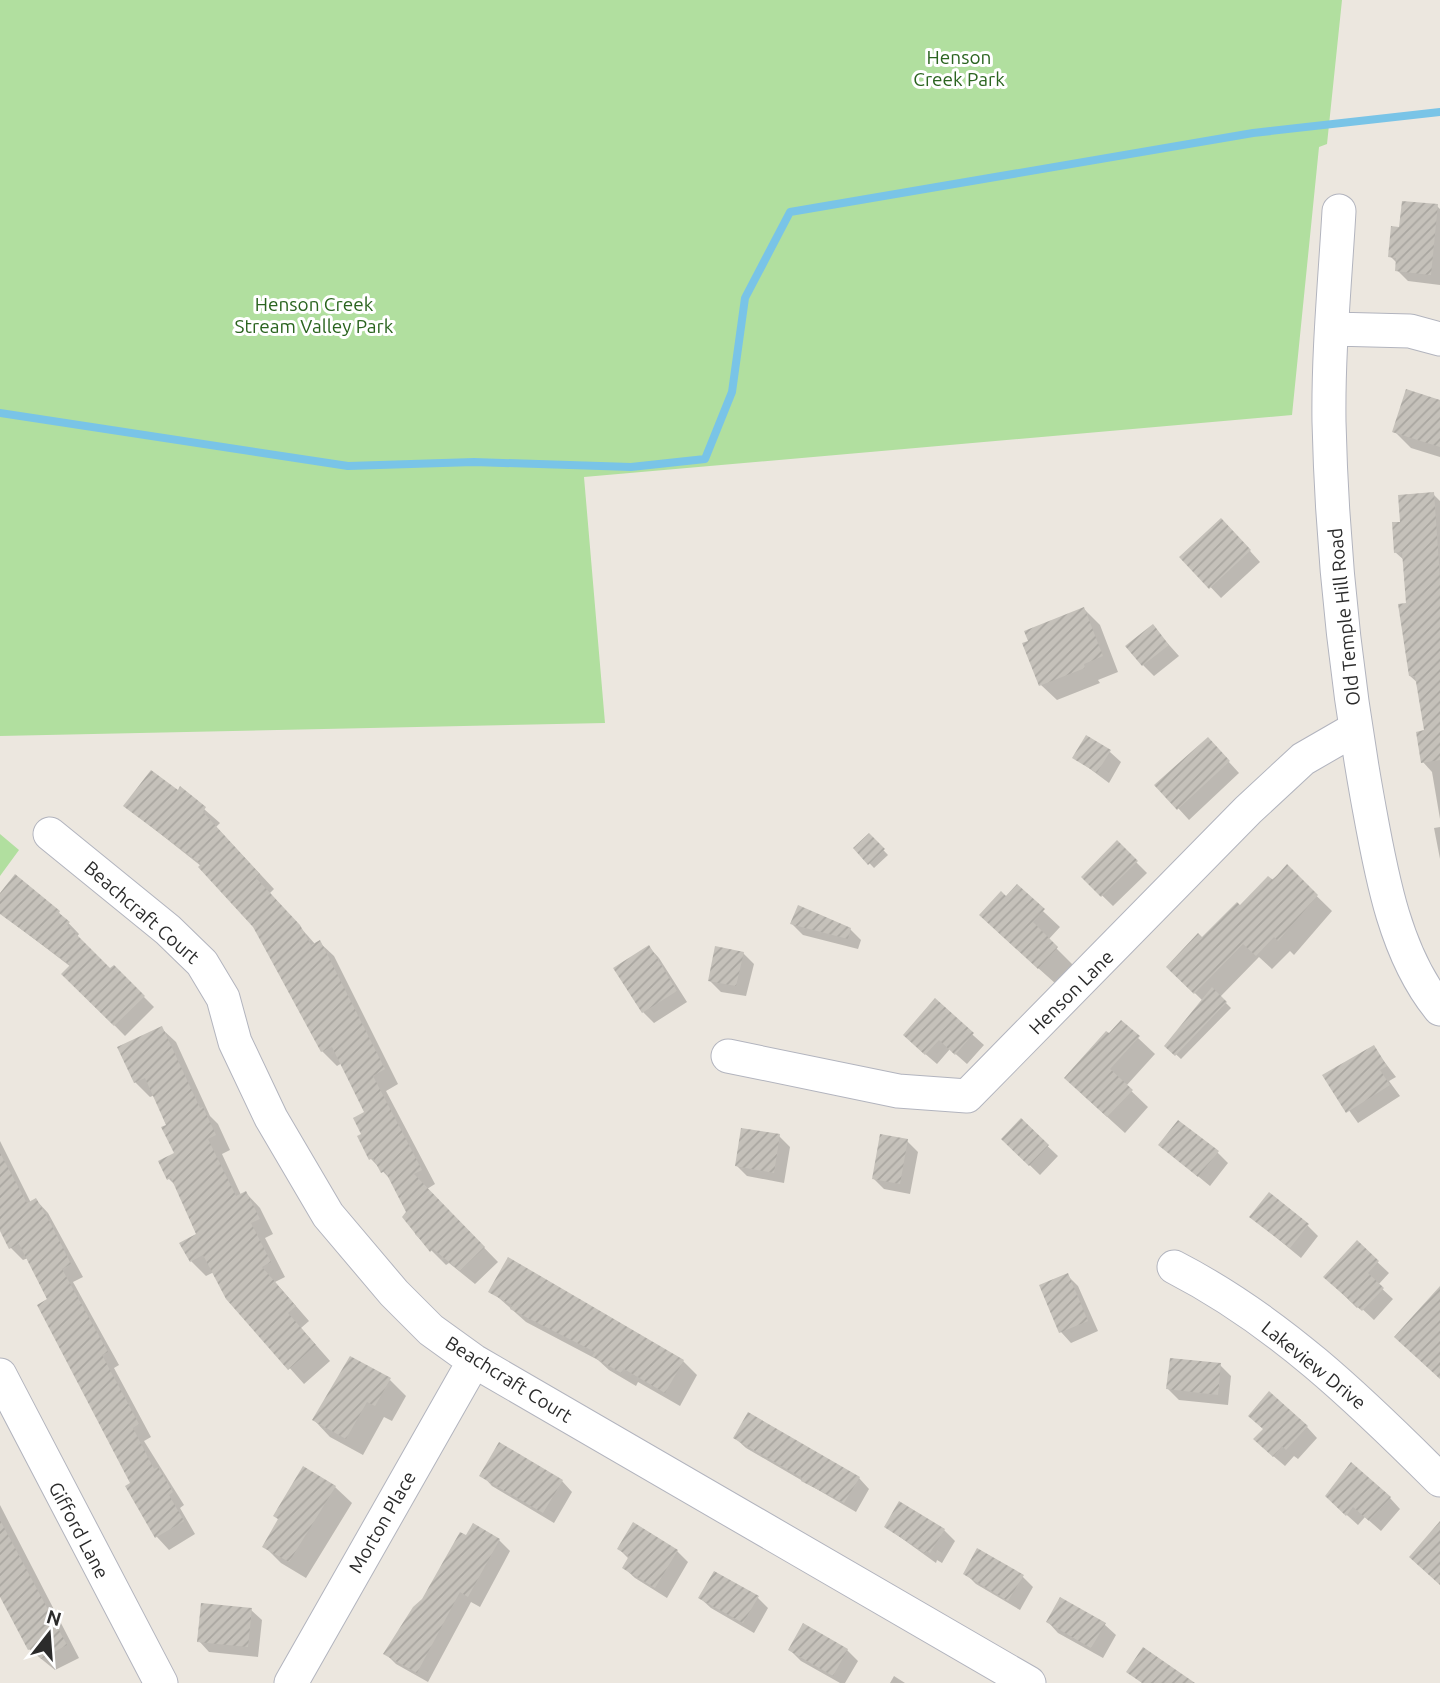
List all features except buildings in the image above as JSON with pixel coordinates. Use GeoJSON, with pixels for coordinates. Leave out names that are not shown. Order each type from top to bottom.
{"type":"FeatureCollection","features":[{"type":"Feature","properties":{"kind":"street","name":"Old Temple Hill Road"},"geometry":{"type":"LineString","coordinates":[[1339,211],[1329,420],[1335,543],[1355,729],[1376,846],[1401,935],[1427,993],[1440,1009]]}},
{"type":"Feature","properties":{"kind":"street"},"geometry":{"type":"LineString","coordinates":[[1333,328],[1410,331],[1440,339]]}},
{"type":"Feature","properties":{"kind":"street","name":"Henson Lane"},"geometry":{"type":"LineString","coordinates":[[728,1056],[898,1091],[967,1096],[1248,810],[1303,758],[1355,729]]}},
{"type":"Feature","properties":{"kind":"street","name":"Beachcraft Court"},"geometry":{"type":"LineString","coordinates":[[50,834],[168,930],[202,963],[223,999],[235,1042],[271,1118],[328,1215],[394,1293],[431,1330],[474,1362],[1029,1683]]}},
{"type":"Feature","properties":{"kind":"street","name":"Lakeview Drive"},"geometry":{"type":"LineString","coordinates":[[1174,1268],[1256,1317],[1335,1378],[1440,1480]]}},
{"type":"Feature","properties":{"kind":"street","name":"Morton Place"},"geometry":{"type":"LineString","coordinates":[[291,1683],[474,1362]]}},
{"type":"Feature","properties":{"kind":"street","name":"Gifford Lane"},"geometry":{"type":"LineString","coordinates":[[0,1375],[161,1683]]}},
{"type":"Feature","properties":{"kind":"green space","name":"Henson Creek Stream Valley Park"},"geometry":{"type":"Polygon","coordinates":[[[0,0],[1342,0],[1327,144],[1319,147],[1292,415],[584,477],[605,723],[0,736],[0,0]]]}},
{"type":"Feature","properties":{"kind":"green space"},"geometry":{"type":"Polygon","coordinates":[[[0,834],[19,850],[0,876],[0,834]]]}},
{"type":"Feature","properties":{"kind":"waterway"},"geometry":{"type":"LineString","coordinates":[[0,413],[348,466],[474,462],[631,467],[705,459],[732,392],[745,298],[790,212],[1253,133],[1440,112]]}},
{"type":"Feature","properties":{"kind":"park label","name":"Henson Creek Park"},"geometry":{"type":"Point","coordinates":[959,68]}}]}
